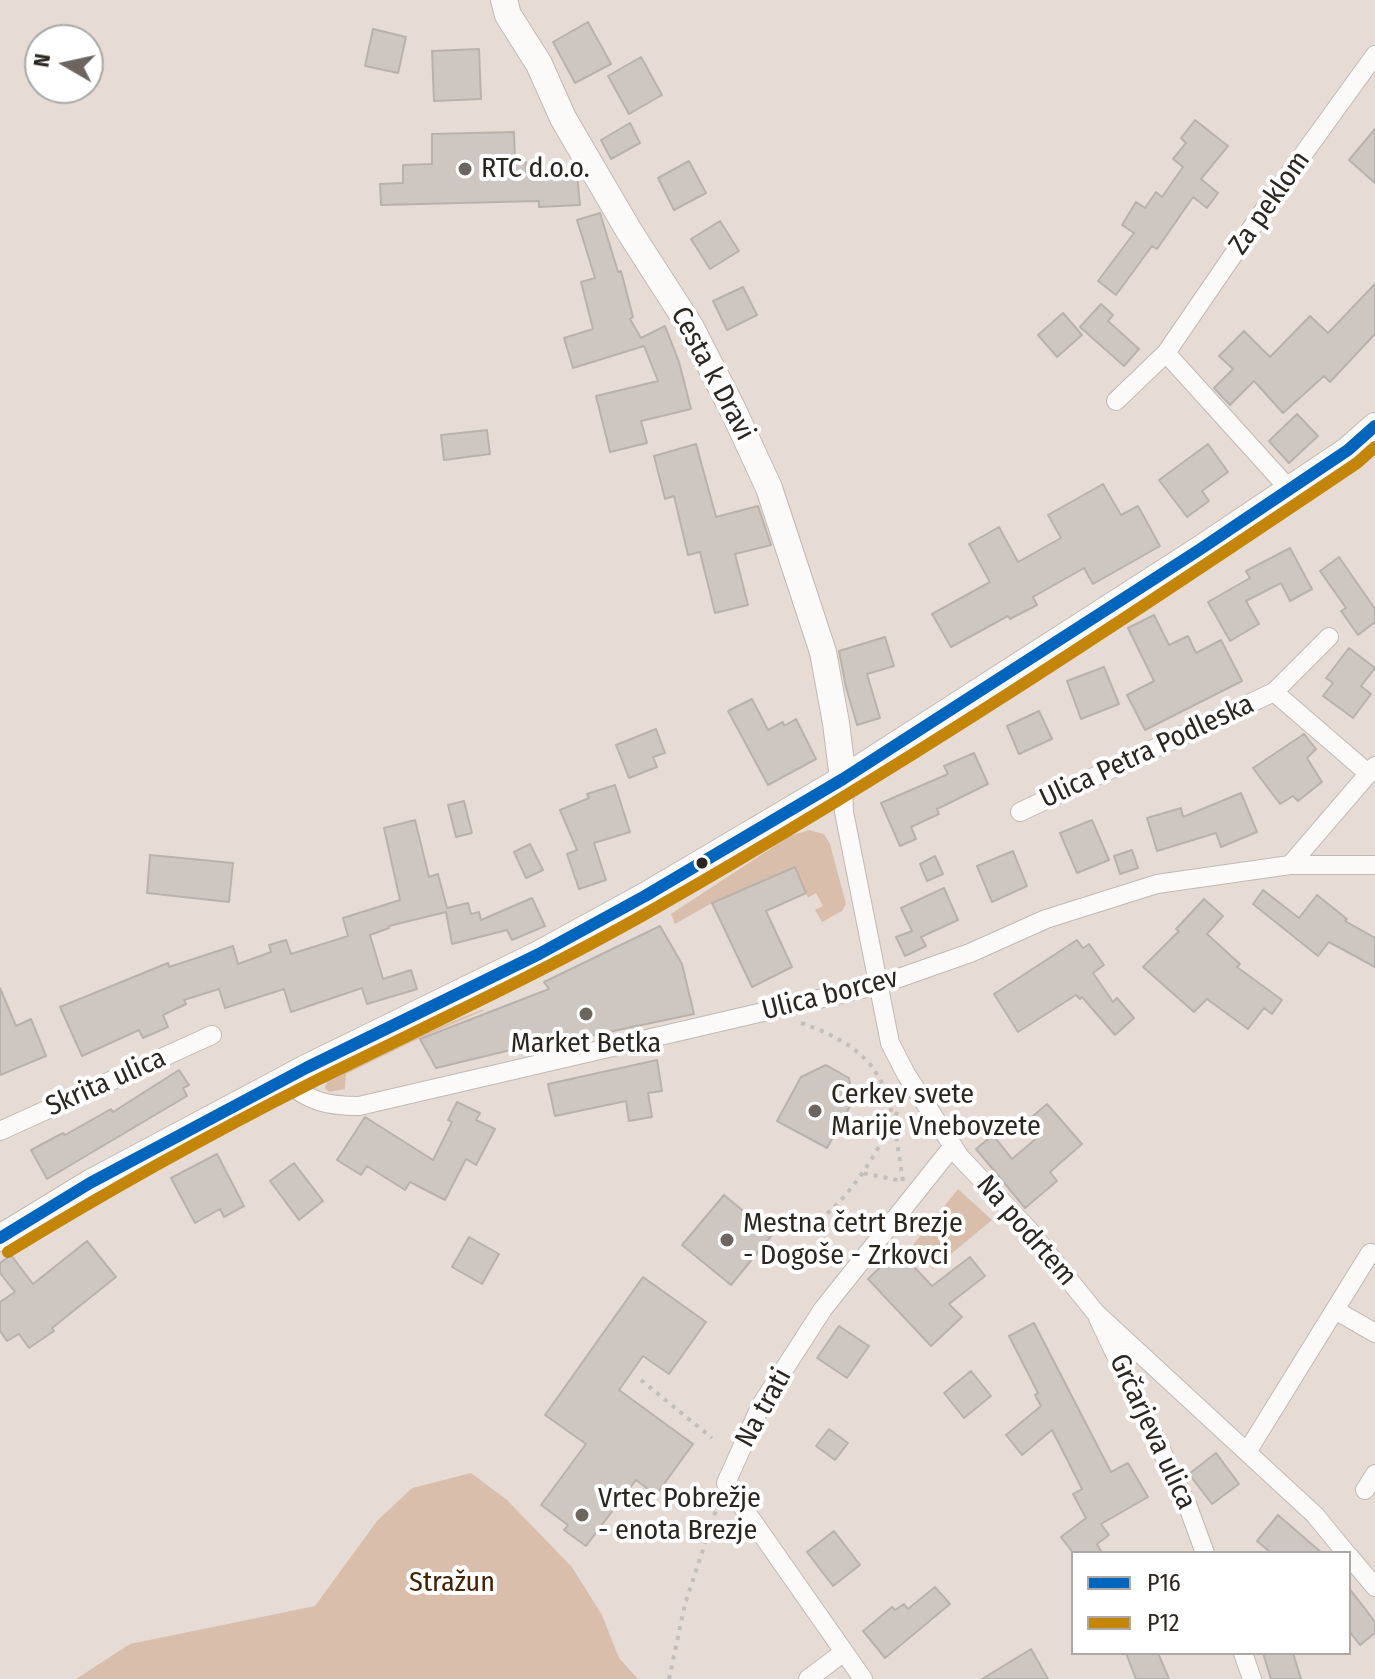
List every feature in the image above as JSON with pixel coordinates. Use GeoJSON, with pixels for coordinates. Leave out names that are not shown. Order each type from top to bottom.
{"type":"FeatureCollection","features":[{"type":"Feature","properties":{"kind":"street","name":"Cesta k Dravi"},"geometry":{"type":"LineString","coordinates":[[504,0],[508,15],[539,64],[571,130],[629,231],[690,326],[769,488],[823,652],[843,779]]}},
{"type":"Feature","properties":{"kind":"street","name":"Za peklom"},"geometry":{"type":"LineString","coordinates":[[1116,401],[1166,353],[1375,55]]}},
{"type":"Feature","properties":{"kind":"street"},"geometry":{"type":"LineString","coordinates":[[1166,353],[1290,490]]}},
{"type":"Feature","properties":{"kind":"street"},"geometry":{"type":"LineString","coordinates":[[0,1238],[90,1183],[283,1081],[539,954],[645,896],[843,779],[1290,490],[1348,450],[1375,426]]}},
{"type":"Feature","properties":{"kind":"street","name":"Ulica Petra Podleska"},"geometry":{"type":"LineString","coordinates":[[1020,812],[1274,692],[1329,637]]}},
{"type":"Feature","properties":{"kind":"street","name":"Ulica Petra Podleska"},"geometry":{"type":"LineString","coordinates":[[1274,692],[1372,770],[1290,865]]}},
{"type":"Feature","properties":{"kind":"street","name":"Na podrtem"},"geometry":{"type":"LineString","coordinates":[[843,779],[844,812],[890,1043],[906,1074],[960,1157],[1067,1274],[1095,1312],[1315,1515],[1345,1551]]}},
{"type":"Feature","properties":{"kind":"street","name":"Ulica borcev"},"geometry":{"type":"LineString","coordinates":[[283,1081],[318,1103],[359,1106],[879,985],[970,953],[1046,919],[1157,884],[1290,865],[1375,865]]}},
{"type":"Feature","properties":{"kind":"street","name":"Skrita ulica"},"geometry":{"type":"LineString","coordinates":[[0,1131],[212,1035]]}},
{"type":"Feature","properties":{"kind":"street","name":"Na trati"},"geometry":{"type":"LineString","coordinates":[[863,1679],[726,1483],[761,1405],[823,1309],[953,1146]]}},
{"type":"Feature","properties":{"kind":"street"},"geometry":{"type":"LineString","coordinates":[[1247,1452],[1370,1253]]}},
{"type":"Feature","properties":{"kind":"street"},"geometry":{"type":"LineString","coordinates":[[1335,1310],[1375,1333]]}},
{"type":"Feature","properties":{"kind":"street","name":"Grčarjeva ulica"},"geometry":{"type":"LineString","coordinates":[[1095,1312],[1187,1504],[1204,1551]]}},
{"type":"Feature","properties":{"kind":"street","name":"Na podrtem"},"geometry":{"type":"LineString","coordinates":[[1351,1559],[1375,1587]]}},
{"type":"Feature","properties":{"kind":"street"},"geometry":{"type":"LineString","coordinates":[[808,1679],[844,1652]]}},
{"type":"Feature","properties":{"kind":"street"},"geometry":{"type":"LineString","coordinates":[[1244,1655],[1252,1679]]}},
{"type":"Feature","properties":{"kind":"path"},"geometry":{"type":"LineString","coordinates":[[799,1023],[847,1043],[861,1055],[884,1085],[903,1181],[862,1173]]}},
{"type":"Feature","properties":{"kind":"path"},"geometry":{"type":"LineString","coordinates":[[811,1225],[822,1219],[862,1173],[902,1102]]}},
{"type":"Feature","properties":{"kind":"path"},"geometry":{"type":"LineString","coordinates":[[641,1380],[712,1438]]}},
{"type":"Feature","properties":{"kind":"path"},"geometry":{"type":"LineString","coordinates":[[669,1679],[685,1604],[704,1540],[726,1483]]}},
{"type":"Feature","properties":{"kind":"green space"},"geometry":{"type":"Polygon","coordinates":[[[809,830],[824,834],[830,844],[846,904],[842,911],[822,922],[815,910],[823,906],[816,893],[808,898],[795,868],[712,903],[675,924],[671,914],[790,836],[809,830]]]}},
{"type":"Feature","properties":{"kind":"green space"},"geometry":{"type":"Polygon","coordinates":[[[485,1010],[346,1074],[345,1089],[329,1092],[325,1088],[327,1081],[365,1062],[485,1010]]]}},
{"type":"Feature","properties":{"kind":"green space"},"geometry":{"type":"Polygon","coordinates":[[[958,1189],[992,1220],[933,1269],[913,1245],[958,1189]]]}},
{"type":"Feature","properties":{"kind":"green space","name":"Stražun"},"geometry":{"type":"Polygon","coordinates":[[[471,1473],[507,1500],[572,1567],[602,1615],[619,1658],[638,1679],[76,1679],[130,1644],[315,1606],[377,1521],[412,1488],[471,1473]]]}},
{"type":"Feature","properties":{"kind":"building"},"geometry":{"type":"Polygon","coordinates":[[[588,22],[611,64],[575,83],[553,42],[588,22]]]}},
{"type":"Feature","properties":{"kind":"building"},"geometry":{"type":"Polygon","coordinates":[[[373,29],[406,37],[398,73],[365,66],[373,29]]]}},
{"type":"Feature","properties":{"kind":"building"},"geometry":{"type":"Polygon","coordinates":[[[479,49],[481,99],[434,101],[432,51],[479,49]]]}},
{"type":"Feature","properties":{"kind":"building"},"geometry":{"type":"Polygon","coordinates":[[[641,57],[662,95],[629,114],[608,76],[641,57]]]}},
{"type":"Feature","properties":{"kind":"building"},"geometry":{"type":"Polygon","coordinates":[[[1195,120],[1228,146],[1201,179],[1218,193],[1207,208],[1193,197],[1157,249],[1152,246],[1116,295],[1098,281],[1134,233],[1122,225],[1136,202],[1145,208],[1156,192],[1162,197],[1183,167],[1173,159],[1186,143],[1181,138],[1195,120]]]}},
{"type":"Feature","properties":{"kind":"building"},"geometry":{"type":"Polygon","coordinates":[[[630,123],[640,143],[611,159],[601,140],[630,123]]]}},
{"type":"Feature","properties":{"kind":"building"},"geometry":{"type":"Polygon","coordinates":[[[1375,129],[1375,183],[1349,160],[1375,129]]]}},
{"type":"Feature","properties":{"kind":"building","name":"RTC d.o.o."},"geometry":{"type":"Polygon","coordinates":[[[514,132],[515,162],[526,162],[526,171],[574,168],[580,205],[539,207],[539,201],[381,205],[380,184],[403,183],[403,165],[432,164],[432,134],[514,132]]]}},
{"type":"Feature","properties":{"kind":"building"},"geometry":{"type":"Polygon","coordinates":[[[689,161],[706,193],[674,210],[658,178],[689,161]]]}},
{"type":"Feature","properties":{"kind":"building"},"geometry":{"type":"Polygon","coordinates":[[[600,213],[618,272],[621,271],[633,317],[630,319],[641,338],[665,326],[679,362],[691,409],[641,421],[647,443],[610,452],[596,396],[658,381],[644,346],[573,368],[564,338],[593,329],[581,282],[595,278],[577,220],[600,213]]]}},
{"type":"Feature","properties":{"kind":"building"},"geometry":{"type":"Polygon","coordinates":[[[720,221],[739,251],[710,269],[691,239],[720,221]]]}},
{"type":"Feature","properties":{"kind":"building"},"geometry":{"type":"Polygon","coordinates":[[[1375,284],[1375,334],[1330,382],[1324,376],[1283,413],[1254,381],[1230,405],[1214,388],[1233,369],[1219,356],[1244,331],[1270,357],[1310,316],[1328,333],[1375,284]]]}},
{"type":"Feature","properties":{"kind":"building"},"geometry":{"type":"Polygon","coordinates":[[[743,287],[757,315],[727,330],[713,301],[743,287]]]}},
{"type":"Feature","properties":{"kind":"building"},"geometry":{"type":"Polygon","coordinates":[[[1101,304],[1113,315],[1108,321],[1139,349],[1124,366],[1080,327],[1101,304]]]}},
{"type":"Feature","properties":{"kind":"building"},"geometry":{"type":"Polygon","coordinates":[[[1063,313],[1082,335],[1057,357],[1038,335],[1063,313]]]}},
{"type":"Feature","properties":{"kind":"building"},"geometry":{"type":"Polygon","coordinates":[[[1297,414],[1318,436],[1289,463],[1269,441],[1297,414]]]}},
{"type":"Feature","properties":{"kind":"building"},"geometry":{"type":"Polygon","coordinates":[[[487,430],[490,454],[444,460],[441,435],[487,430]]]}},
{"type":"Feature","properties":{"kind":"building"},"geometry":{"type":"Polygon","coordinates":[[[696,444],[716,517],[758,506],[771,545],[735,554],[748,605],[715,613],[700,552],[688,555],[674,496],[665,499],[654,456],[696,444]]]}},
{"type":"Feature","properties":{"kind":"building"},"geometry":{"type":"Polygon","coordinates":[[[1208,444],[1228,472],[1202,491],[1209,501],[1187,517],[1159,480],[1208,444]]]}},
{"type":"Feature","properties":{"kind":"building"},"geometry":{"type":"Polygon","coordinates":[[[1103,484],[1121,515],[1138,506],[1160,546],[1093,584],[1084,568],[1033,597],[1037,605],[1010,619],[1008,616],[951,647],[932,614],[990,582],[969,544],[999,527],[1018,562],[1061,538],[1048,515],[1103,484]]]}},
{"type":"Feature","properties":{"kind":"building"},"geometry":{"type":"Polygon","coordinates":[[[1290,548],[1312,589],[1290,601],[1281,583],[1246,601],[1259,624],[1230,641],[1208,602],[1250,578],[1246,571],[1290,548]]]}},
{"type":"Feature","properties":{"kind":"building"},"geometry":{"type":"Polygon","coordinates":[[[1339,557],[1375,609],[1375,622],[1358,635],[1341,611],[1346,608],[1320,571],[1339,557]]]}},
{"type":"Feature","properties":{"kind":"building"},"geometry":{"type":"Polygon","coordinates":[[[1154,615],[1169,645],[1188,636],[1196,653],[1221,640],[1242,681],[1145,730],[1127,695],[1154,681],[1128,628],[1154,615]]]}},
{"type":"Feature","properties":{"kind":"building"},"geometry":{"type":"Polygon","coordinates":[[[885,637],[894,666],[867,674],[880,718],[857,725],[839,651],[885,637]]]}},
{"type":"Feature","properties":{"kind":"building"},"geometry":{"type":"Polygon","coordinates":[[[1349,648],[1375,668],[1361,686],[1371,694],[1353,718],[1323,696],[1333,683],[1326,678],[1349,648]]]}},
{"type":"Feature","properties":{"kind":"building"},"geometry":{"type":"Polygon","coordinates":[[[1104,667],[1119,704],[1081,719],[1067,681],[1104,667]]]}},
{"type":"Feature","properties":{"kind":"building"},"geometry":{"type":"Polygon","coordinates":[[[752,699],[768,730],[796,719],[816,759],[768,785],[728,711],[752,699]]]}},
{"type":"Feature","properties":{"kind":"building"},"geometry":{"type":"Polygon","coordinates":[[[1039,711],[1052,739],[1019,754],[1007,726],[1039,711]]]}},
{"type":"Feature","properties":{"kind":"building"},"geometry":{"type":"Polygon","coordinates":[[[656,729],[665,753],[653,757],[657,767],[629,778],[616,745],[656,729]]]}},
{"type":"Feature","properties":{"kind":"building"},"geometry":{"type":"Polygon","coordinates":[[[1304,734],[1316,749],[1307,758],[1322,782],[1298,801],[1293,796],[1280,804],[1253,768],[1304,734]]]}},
{"type":"Feature","properties":{"kind":"building"},"geometry":{"type":"Polygon","coordinates":[[[974,753],[988,784],[937,809],[939,814],[911,827],[916,839],[900,846],[881,803],[948,774],[944,766],[974,753]]]}},
{"type":"Feature","properties":{"kind":"building"},"geometry":{"type":"Polygon","coordinates":[[[615,785],[630,832],[594,843],[606,880],[579,889],[567,854],[577,850],[560,810],[589,798],[587,794],[615,785]]]}},
{"type":"Feature","properties":{"kind":"building"},"geometry":{"type":"Polygon","coordinates":[[[1241,793],[1257,832],[1221,847],[1216,833],[1157,851],[1147,818],[1181,808],[1183,817],[1241,793]]]}},
{"type":"Feature","properties":{"kind":"building"},"geometry":{"type":"Polygon","coordinates":[[[464,801],[472,833],[456,837],[448,805],[464,801]]]}},
{"type":"Feature","properties":{"kind":"building"},"geometry":{"type":"Polygon","coordinates":[[[415,820],[429,877],[438,874],[447,908],[468,903],[471,914],[479,912],[481,920],[532,898],[545,926],[512,940],[507,930],[452,944],[446,912],[389,926],[370,935],[383,979],[411,970],[417,989],[367,1004],[362,988],[291,1012],[284,989],[225,1008],[219,989],[184,1000],[186,1004],[163,1015],[168,1027],[143,1038],[139,1030],[82,1056],[60,1007],[168,963],[169,967],[233,946],[238,964],[271,952],[269,945],[286,940],[291,954],[348,936],[343,918],[400,900],[384,828],[415,820]]]}},
{"type":"Feature","properties":{"kind":"building"},"geometry":{"type":"Polygon","coordinates":[[[1092,820],[1109,860],[1077,873],[1060,833],[1092,820]]]}},
{"type":"Feature","properties":{"kind":"building"},"geometry":{"type":"Polygon","coordinates":[[[530,844],[543,870],[526,878],[514,852],[530,844]]]}},
{"type":"Feature","properties":{"kind":"building"},"geometry":{"type":"Polygon","coordinates":[[[1132,850],[1138,868],[1120,874],[1114,856],[1132,850]]]}},
{"type":"Feature","properties":{"kind":"building"},"geometry":{"type":"Polygon","coordinates":[[[1013,851],[1027,886],[992,902],[977,866],[1013,851]]]}},
{"type":"Feature","properties":{"kind":"building"},"geometry":{"type":"Polygon","coordinates":[[[150,855],[233,863],[229,902],[147,893],[150,855]]]}},
{"type":"Feature","properties":{"kind":"building"},"geometry":{"type":"Polygon","coordinates":[[[935,856],[943,874],[927,881],[920,864],[935,856]]]}},
{"type":"Feature","properties":{"kind":"building"},"geometry":{"type":"Polygon","coordinates":[[[795,867],[806,893],[766,911],[792,967],[752,987],[712,903],[795,867]]]}},
{"type":"Feature","properties":{"kind":"building"},"geometry":{"type":"Polygon","coordinates":[[[944,888],[958,920],[921,937],[926,946],[905,956],[896,937],[912,931],[901,908],[944,888]]]}},
{"type":"Feature","properties":{"kind":"building"},"geometry":{"type":"Polygon","coordinates":[[[1263,890],[1299,918],[1317,895],[1347,919],[1345,921],[1375,938],[1375,967],[1329,942],[1318,956],[1253,904],[1263,890]]]}},
{"type":"Feature","properties":{"kind":"building"},"geometry":{"type":"Polygon","coordinates":[[[1204,899],[1223,916],[1207,934],[1240,964],[1237,967],[1282,1000],[1272,1014],[1264,1008],[1248,1029],[1207,999],[1194,1012],[1143,967],[1179,931],[1176,929],[1204,899]]]}},
{"type":"Feature","properties":{"kind":"building"},"geometry":{"type":"Polygon","coordinates":[[[660,926],[682,964],[694,1014],[580,1038],[577,1034],[436,1068],[420,1039],[549,989],[544,982],[660,926]]]}},
{"type":"Feature","properties":{"kind":"building"},"geometry":{"type":"Polygon","coordinates":[[[1077,940],[1083,948],[1089,944],[1104,965],[1093,973],[1113,1002],[1117,998],[1134,1018],[1115,1035],[1082,997],[1080,999],[1076,995],[1018,1032],[994,994],[1077,940]]]}},
{"type":"Feature","properties":{"kind":"building"},"geometry":{"type":"Polygon","coordinates":[[[0,988],[16,1026],[31,1019],[46,1056],[0,1075],[0,988]]]}},
{"type":"Feature","properties":{"kind":"building"},"geometry":{"type":"Polygon","coordinates":[[[657,1060],[662,1091],[648,1093],[652,1117],[629,1121],[626,1101],[555,1116],[548,1084],[657,1060]]]}},
{"type":"Feature","properties":{"kind":"building","name":"Cerkev svete Marije Vnebovzete"},"geometry":{"type":"Polygon","coordinates":[[[826,1065],[849,1078],[853,1101],[827,1148],[777,1121],[801,1077],[826,1065]]]}},
{"type":"Feature","properties":{"kind":"building"},"geometry":{"type":"Polygon","coordinates":[[[179,1070],[189,1085],[183,1088],[187,1096],[47,1179],[31,1150],[111,1109],[113,1112],[179,1070]]]}},
{"type":"Feature","properties":{"kind":"building"},"geometry":{"type":"Polygon","coordinates":[[[457,1102],[480,1113],[476,1120],[495,1129],[476,1165],[466,1159],[445,1200],[410,1182],[405,1190],[367,1166],[361,1175],[337,1160],[365,1117],[433,1160],[452,1122],[448,1120],[457,1102]]]}},
{"type":"Feature","properties":{"kind":"building"},"geometry":{"type":"Polygon","coordinates":[[[1047,1104],[1082,1144],[1050,1172],[1057,1181],[1025,1208],[976,1149],[993,1135],[1012,1159],[1038,1137],[1025,1123],[1047,1104]]]}},
{"type":"Feature","properties":{"kind":"building"},"geometry":{"type":"Polygon","coordinates":[[[217,1154],[244,1206],[224,1217],[220,1209],[195,1223],[171,1178],[217,1154]]]}},
{"type":"Feature","properties":{"kind":"building"},"geometry":{"type":"Polygon","coordinates":[[[294,1163],[323,1201],[299,1220],[270,1181],[294,1163]]]}},
{"type":"Feature","properties":{"kind":"building","name":"Mestna četrt Brezje - Dogoše - Zrkovci"},"geometry":{"type":"Polygon","coordinates":[[[724,1195],[772,1235],[731,1285],[682,1245],[724,1195]]]}},
{"type":"Feature","properties":{"kind":"building"},"geometry":{"type":"Polygon","coordinates":[[[469,1237],[499,1254],[482,1284],[452,1267],[469,1237]]]}},
{"type":"Feature","properties":{"kind":"building"},"geometry":{"type":"Polygon","coordinates":[[[87,1241],[116,1277],[52,1328],[54,1331],[29,1348],[19,1334],[7,1341],[0,1331],[0,1302],[15,1292],[0,1273],[0,1263],[11,1255],[33,1284],[87,1241]]]}},
{"type":"Feature","properties":{"kind":"building"},"geometry":{"type":"Polygon","coordinates":[[[898,1250],[932,1286],[970,1257],[985,1276],[949,1304],[962,1317],[931,1346],[868,1279],[898,1250]]]}},
{"type":"Feature","properties":{"kind":"building"},"geometry":{"type":"Polygon","coordinates":[[[643,1277],[706,1322],[669,1374],[643,1356],[619,1390],[693,1444],[656,1495],[636,1480],[586,1546],[564,1530],[568,1525],[541,1505],[586,1444],[545,1415],[643,1277]]]}},
{"type":"Feature","properties":{"kind":"building"},"geometry":{"type":"Polygon","coordinates":[[[1034,1323],[1111,1472],[1128,1463],[1148,1497],[1101,1524],[1109,1535],[1097,1544],[1101,1551],[1072,1551],[1061,1537],[1086,1518],[1073,1494],[1082,1489],[1052,1430],[1022,1455],[1006,1435],[1041,1406],[1035,1395],[1038,1393],[1009,1336],[1034,1323]]]}},
{"type":"Feature","properties":{"kind":"building"},"geometry":{"type":"Polygon","coordinates":[[[839,1326],[869,1346],[847,1378],[817,1358],[839,1326]]]}},
{"type":"Feature","properties":{"kind":"building"},"geometry":{"type":"Polygon","coordinates":[[[971,1371],[991,1396],[964,1418],[944,1393],[971,1371]]]}},
{"type":"Feature","properties":{"kind":"building"},"geometry":{"type":"Polygon","coordinates":[[[829,1429],[848,1443],[835,1460],[816,1446],[829,1429]]]}},
{"type":"Feature","properties":{"kind":"building"},"geometry":{"type":"Polygon","coordinates":[[[1216,1453],[1239,1484],[1212,1504],[1189,1474],[1216,1453]]]}},
{"type":"Feature","properties":{"kind":"building"},"geometry":{"type":"Polygon","coordinates":[[[1278,1515],[1320,1551],[1269,1551],[1257,1541],[1278,1515]]]}},
{"type":"Feature","properties":{"kind":"building"},"geometry":{"type":"Polygon","coordinates":[[[834,1531],[860,1565],[833,1586],[807,1552],[834,1531]]]}},
{"type":"Feature","properties":{"kind":"building"},"geometry":{"type":"Polygon","coordinates":[[[935,1587],[950,1604],[885,1658],[863,1631],[892,1607],[895,1610],[904,1604],[908,1609],[935,1587]]]}},
{"type":"Feature","properties":{"kind":"building"},"geometry":{"type":"Polygon","coordinates":[[[1351,1591],[1375,1622],[1375,1633],[1360,1645],[1351,1634],[1351,1591]]]}},
{"type":"Feature","properties":{"kind":"building"},"geometry":{"type":"Polygon","coordinates":[[[1031,1649],[1048,1679],[982,1679],[1031,1649]]]}},
{"type":"Feature","properties":{"kind":"building"},"geometry":{"type":"Polygon","coordinates":[[[1127,1655],[1159,1655],[1169,1679],[1136,1679],[1127,1655]]]}},
{"type":"Feature","properties":{"kind":"building"},"geometry":{"type":"Polygon","coordinates":[[[1264,1655],[1294,1655],[1301,1679],[1271,1679],[1264,1655]]]}},
{"type":"Feature","properties":{"kind":"transit line","name":"P16"},"geometry":{"type":"LineString","coordinates":[[0,1238],[90,1183],[306,1068],[539,954],[645,896],[843,779],[1199,550],[1348,450],[1375,426]]}},
{"type":"Feature","properties":{"kind":"transit line","name":"P12"},"geometry":{"type":"LineString","coordinates":[[8,1252],[200,1141],[571,954],[744,857],[922,749],[1097,636],[1357,463],[1375,447]]}},
{"type":"Feature","properties":{"kind":"place","name":"RTC d.o.o."},"geometry":{"type":"Point","coordinates":[465,169]}},
{"type":"Feature","properties":{"kind":"place","name":"Market Betka"},"geometry":{"type":"Point","coordinates":[586,1014]}},
{"type":"Feature","properties":{"kind":"place","name":"Cerkev svete Marije Vnebovzete"},"geometry":{"type":"Point","coordinates":[815,1111]}},
{"type":"Feature","properties":{"kind":"place","name":"Mestna četrt Brezje - Dogoše - Zrkovci"},"geometry":{"type":"Point","coordinates":[727,1240]}},
{"type":"Feature","properties":{"kind":"place","name":"Vrtec Pobrežje - enota Brezje"},"geometry":{"type":"Point","coordinates":[582,1515]}}]}
